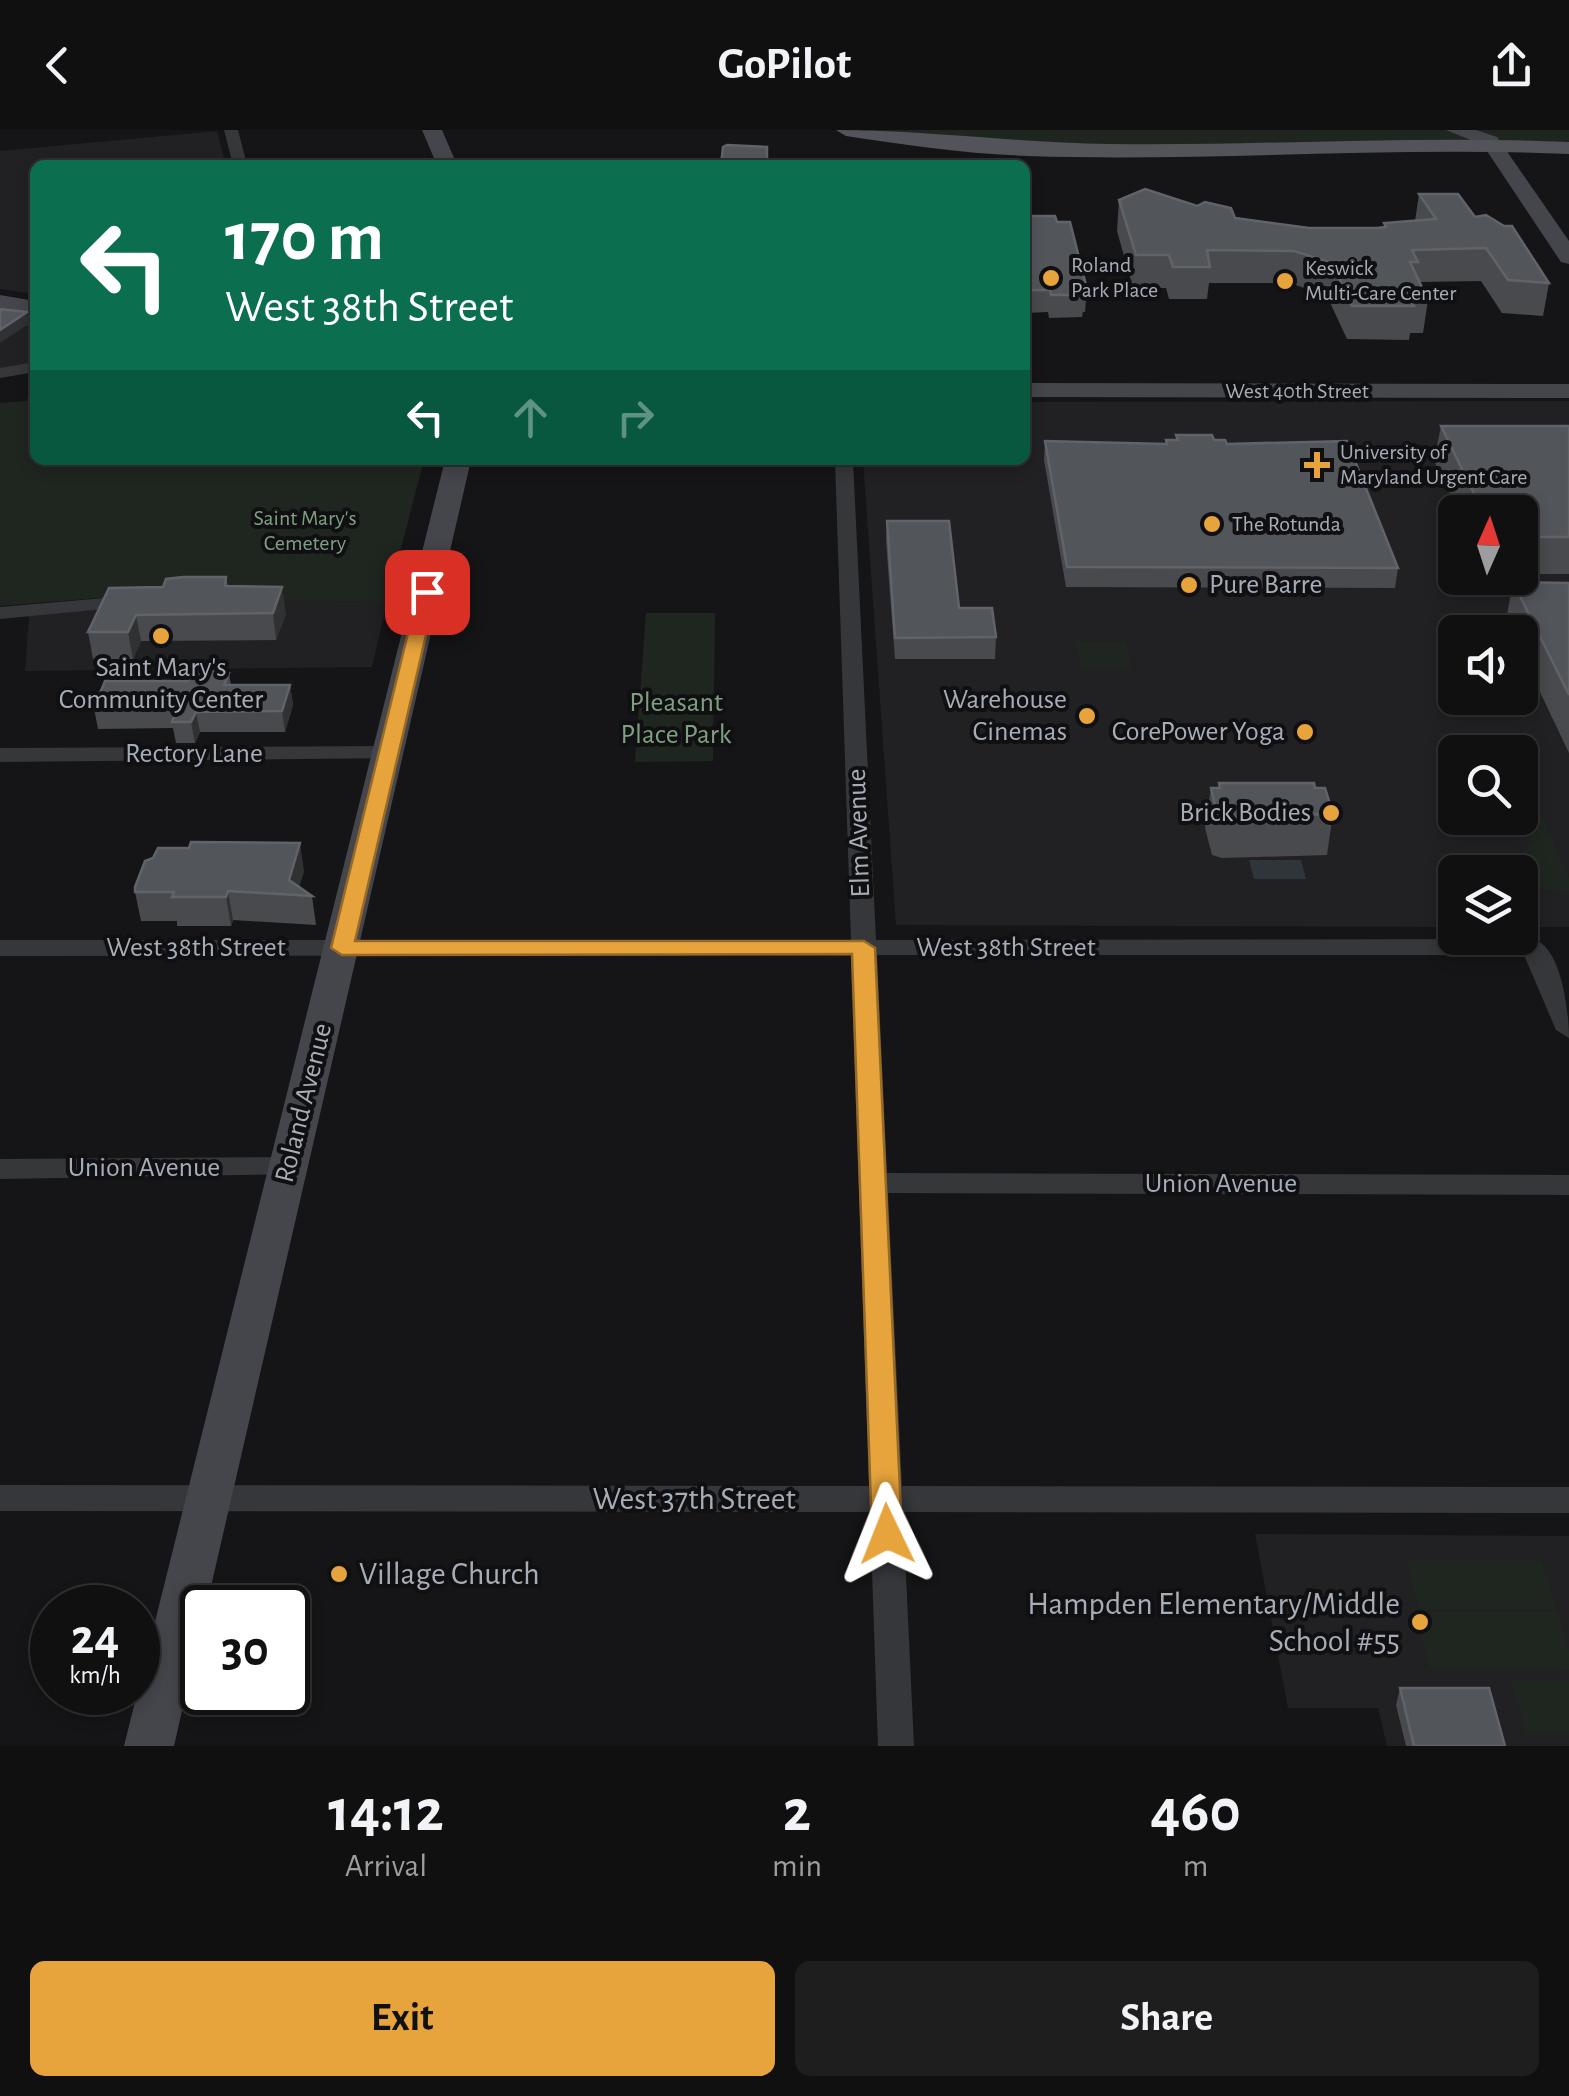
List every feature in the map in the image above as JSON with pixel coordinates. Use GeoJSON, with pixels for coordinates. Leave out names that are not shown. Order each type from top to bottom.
{"type":"FeatureCollection","features":[{"type":"Feature","properties":{"kind":"main road"},"geometry":{"type":"LineString","coordinates":[[846,130],[923,141],[1034,146],[1388,138],[1569,148]]}},
{"type":"Feature","properties":{"kind":"street"},"geometry":{"type":"LineString","coordinates":[[231,130],[239,160]]}},
{"type":"Feature","properties":{"kind":"street"},"geometry":{"type":"LineString","coordinates":[[432,130],[445,160]]}},
{"type":"Feature","properties":{"kind":"street"},"geometry":{"type":"LineString","coordinates":[[1456,130],[1490,141],[1569,257]]}},
{"type":"Feature","properties":{"kind":"street"},"geometry":{"type":"LineString","coordinates":[[0,302],[30,307]]}},
{"type":"Feature","properties":{"kind":"street"},"geometry":{"type":"LineString","coordinates":[[0,373],[30,368]]}},
{"type":"Feature","properties":{"kind":"street","name":"West 40th Street"},"geometry":{"type":"LineString","coordinates":[[1030,390],[1569,391]]}},
{"type":"Feature","properties":{"kind":"street","name":"Roland Avenue"},"geometry":{"type":"LineString","coordinates":[[150,1746],[457,465]]}},
{"type":"Feature","properties":{"kind":"street","name":"Elm Avenue"},"geometry":{"type":"LineString","coordinates":[[844,465],[896,1746]]}},
{"type":"Feature","properties":{"kind":"street"},"geometry":{"type":"LineString","coordinates":[[0,613],[128,602]]}},
{"type":"Feature","properties":{"kind":"street","name":"Rectory Lane"},"geometry":{"type":"LineString","coordinates":[[0,755],[388,754]]}},
{"type":"Feature","properties":{"kind":"street","name":"West 38th Street"},"geometry":{"type":"LineString","coordinates":[[0,948],[1533,947],[1569,1030]]}},
{"type":"Feature","properties":{"kind":"street","name":"Union Avenue"},"geometry":{"type":"LineString","coordinates":[[0,1168],[288,1167]]}},
{"type":"Feature","properties":{"kind":"street","name":"Union Avenue"},"geometry":{"type":"LineString","coordinates":[[873,1184],[1569,1185]]}},
{"type":"Feature","properties":{"kind":"street","name":"West 37th Street"},"geometry":{"type":"LineString","coordinates":[[0,1498],[1569,1500]]}},
{"type":"Feature","properties":{"kind":"shaded area"},"geometry":{"type":"Polygon","coordinates":[[[217,131],[225,160],[30,160],[30,293],[0,289],[0,151],[217,131]]]}},
{"type":"Feature","properties":{"kind":"shaded area"},"geometry":{"type":"Polygon","coordinates":[[[0,313],[30,317],[30,365],[0,370],[0,313]]]}},
{"type":"Feature","properties":{"kind":"shaded area","name":"The Rotunda"},"geometry":{"type":"Polygon","coordinates":[[[1569,401],[1569,927],[1538,927],[1538,855],[1438,855],[1438,927],[896,925],[863,465],[1030,465],[1030,402],[1569,401]]]}},
{"type":"Feature","properties":{"kind":"shaded area"},"geometry":{"type":"Polygon","coordinates":[[[134,598],[387,602],[372,667],[25,671],[29,616],[134,598]]]}},
{"type":"Feature","properties":{"kind":"shaded area"},"geometry":{"type":"Polygon","coordinates":[[[1249,860],[1301,860],[1306,879],[1254,879],[1249,860]]]}},
{"type":"Feature","properties":{"kind":"shaded area","name":"Hampden Elementary/Middle School #55"},"geometry":{"type":"Polygon","coordinates":[[[1255,1534],[1569,1536],[1569,1746],[1387,1746],[1378,1708],[1288,1708],[1255,1534]]]}},
{"type":"Feature","properties":{"kind":"green space"},"geometry":{"type":"Polygon","coordinates":[[[863,130],[1569,130],[1569,145],[1392,142],[1039,146],[863,130]]]}},
{"type":"Feature","properties":{"kind":"green space","name":"Saint Mary's Cemetery"},"geometry":{"type":"Polygon","coordinates":[[[30,382],[30,465],[423,465],[387,602],[98,598],[0,606],[0,403],[27,401],[30,382]]]}},
{"type":"Feature","properties":{"kind":"green space","name":"Pleasant Place Park"},"geometry":{"type":"Polygon","coordinates":[[[646,613],[715,613],[713,761],[635,762],[646,613]]]}},
{"type":"Feature","properties":{"kind":"green space"},"geometry":{"type":"Polygon","coordinates":[[[1076,642],[1126,642],[1132,669],[1081,669],[1076,642]]]}},
{"type":"Feature","properties":{"kind":"green space"},"geometry":{"type":"Polygon","coordinates":[[[1538,807],[1569,879],[1569,891],[1540,890],[1538,855],[1531,855],[1527,846],[1532,845],[1526,835],[1538,835],[1538,807]]]}},
{"type":"Feature","properties":{"kind":"green space"},"geometry":{"type":"Polygon","coordinates":[[[1406,1561],[1542,1561],[1556,1609],[1419,1609],[1406,1561]]]}},
{"type":"Feature","properties":{"kind":"green space"},"geometry":{"type":"Polygon","coordinates":[[[1415,1612],[1557,1612],[1569,1651],[1569,1670],[1429,1669],[1415,1612]]]}},
{"type":"Feature","properties":{"kind":"green space"},"geometry":{"type":"Polygon","coordinates":[[[1511,1680],[1569,1680],[1569,1733],[1526,1733],[1511,1680]]]}},
{"type":"Feature","properties":{"kind":"building"},"geometry":{"type":"Polygon","coordinates":[[[723,147],[767,147],[767,160],[722,160],[723,147]]]}},
{"type":"Feature","properties":{"kind":"building"},"geometry":{"type":"Polygon","coordinates":[[[1145,189],[1197,206],[1205,202],[1231,208],[1235,218],[1309,228],[1377,228],[1386,227],[1384,223],[1436,219],[1419,194],[1458,194],[1475,217],[1486,215],[1504,226],[1512,226],[1549,283],[1508,280],[1486,248],[1412,250],[1418,262],[1410,262],[1428,300],[1410,299],[1414,306],[1352,306],[1332,263],[1294,251],[1207,250],[1210,267],[1173,267],[1169,255],[1136,255],[1119,200],[1145,189]]]}},
{"type":"Feature","properties":{"kind":"building"},"geometry":{"type":"Polygon","coordinates":[[[1030,216],[1055,216],[1057,222],[1070,222],[1087,289],[1083,289],[1084,295],[1051,295],[1050,290],[1030,290],[1030,216]]]}},
{"type":"Feature","properties":{"kind":"building"},"geometry":{"type":"Polygon","coordinates":[[[0,309],[27,312],[0,330],[0,309]]]}},
{"type":"Feature","properties":{"kind":"building"},"geometry":{"type":"Polygon","coordinates":[[[1441,426],[1569,426],[1569,537],[1538,537],[1538,495],[1475,495],[1441,426]]]}},
{"type":"Feature","properties":{"kind":"building","name":"The Rotunda"},"geometry":{"type":"Polygon","coordinates":[[[1176,435],[1212,435],[1214,440],[1225,440],[1227,444],[1347,441],[1398,568],[1067,567],[1045,441],[1167,444],[1166,440],[1178,440],[1176,435]]]}},
{"type":"Feature","properties":{"kind":"building"},"geometry":{"type":"Polygon","coordinates":[[[887,521],[949,521],[959,608],[992,608],[996,637],[895,638],[887,521]]]}},
{"type":"Feature","properties":{"kind":"building"},"geometry":{"type":"Polygon","coordinates":[[[226,577],[225,586],[282,587],[273,613],[136,615],[128,632],[88,632],[109,588],[163,587],[166,579],[226,577]]]}},
{"type":"Feature","properties":{"kind":"building"},"geometry":{"type":"Polygon","coordinates":[[[1538,582],[1569,583],[1569,695],[1538,632],[1538,615],[1529,615],[1519,595],[1538,595],[1538,582]]]}},
{"type":"Feature","properties":{"kind":"building"},"geometry":{"type":"Polygon","coordinates":[[[192,669],[229,673],[224,685],[290,685],[282,711],[196,712],[191,722],[172,722],[178,708],[94,708],[105,681],[188,681],[192,669]]]}},
{"type":"Feature","properties":{"kind":"building"},"geometry":{"type":"Polygon","coordinates":[[[1219,783],[1314,783],[1315,788],[1325,788],[1333,814],[1227,817],[1217,814],[1211,788],[1220,788],[1219,783]]]}},
{"type":"Feature","properties":{"kind":"building"},"geometry":{"type":"Polygon","coordinates":[[[191,842],[300,843],[289,880],[312,896],[228,891],[226,897],[172,897],[174,892],[135,892],[145,861],[153,858],[158,848],[189,848],[191,842]]]}},
{"type":"Feature","properties":{"kind":"building"},"geometry":{"type":"Polygon","coordinates":[[[1400,1688],[1489,1688],[1505,1746],[1414,1746],[1400,1688]]]}},
{"type":"Feature","properties":{"kind":"place","name":"Roland Park Place"},"geometry":{"type":"Point","coordinates":[1051,278]}},
{"type":"Feature","properties":{"kind":"place","name":"Keswick Multi-Care Center"},"geometry":{"type":"Point","coordinates":[1285,281]}},
{"type":"Feature","properties":{"kind":"place","name":"University of Maryland Urgent Care"},"geometry":{"type":"Point","coordinates":[1317,465]}},
{"type":"Feature","properties":{"kind":"place","name":"The Rotunda"},"geometry":{"type":"Point","coordinates":[1212,524]}},
{"type":"Feature","properties":{"kind":"place","name":"Pure Barre"},"geometry":{"type":"Point","coordinates":[1189,585]}},
{"type":"Feature","properties":{"kind":"place","name":"Saint Mary's Community Center"},"geometry":{"type":"Point","coordinates":[161,636]}},
{"type":"Feature","properties":{"kind":"place","name":"Warehouse Cinemas"},"geometry":{"type":"Point","coordinates":[1087,716]}},
{"type":"Feature","properties":{"kind":"place","name":"CorePower Yoga"},"geometry":{"type":"Point","coordinates":[1305,732]}},
{"type":"Feature","properties":{"kind":"place","name":"Brick Bodies"},"geometry":{"type":"Point","coordinates":[1331,813]}},
{"type":"Feature","properties":{"kind":"place","name":"Village Church"},"geometry":{"type":"Point","coordinates":[339,1574]}},
{"type":"Feature","properties":{"kind":"place","name":"Hampden Elementary/Middle School #55"},"geometry":{"type":"Point","coordinates":[1420,1622]}},
{"type":"Feature","properties":{"kind":"route"},"geometry":{"type":"LineString","coordinates":[[427,592],[342,948],[864,948],[887,1534]]}}]}
